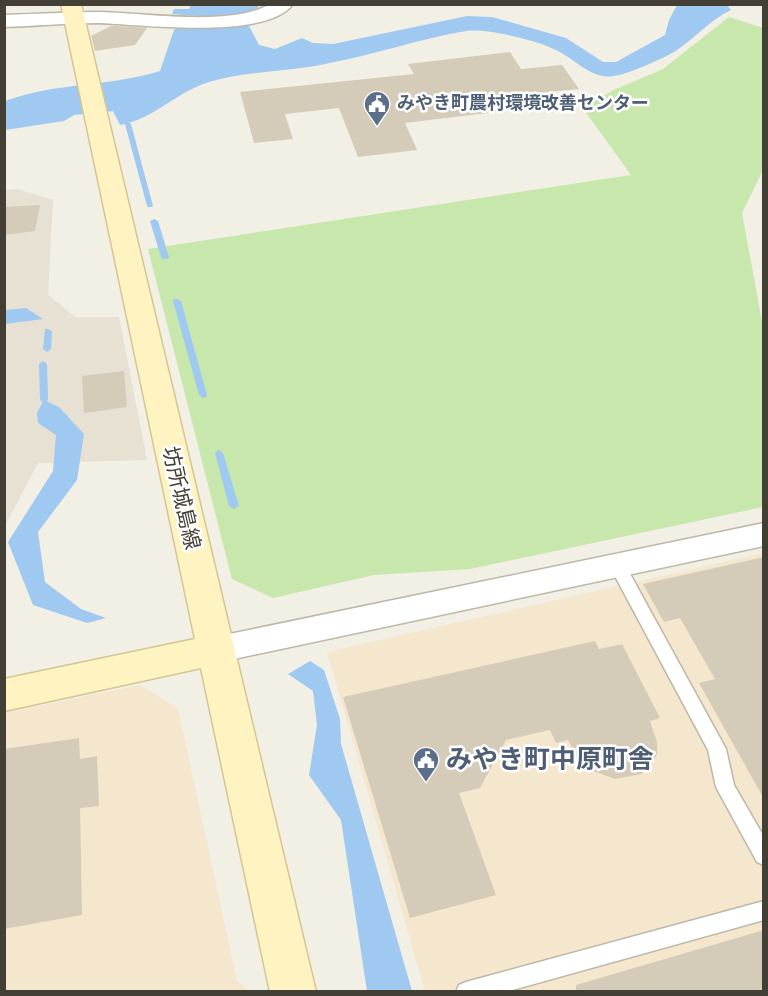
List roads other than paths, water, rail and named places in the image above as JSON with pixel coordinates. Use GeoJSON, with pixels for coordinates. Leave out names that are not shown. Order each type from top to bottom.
{"type":"FeatureCollection","features":[{"type":"Feature","properties":{"kind":"main road","name":"坊所城島線"},"geometry":{"type":"LineString","coordinates":[[72,11],[293,992]]}},
{"type":"Feature","properties":{"kind":"main road"},"geometry":{"type":"LineString","coordinates":[[4,694],[215,650]]}},
{"type":"Feature","properties":{"kind":"street"},"geometry":{"type":"LineString","coordinates":[[4,21],[72,11],[160,12],[207,22],[227,22],[267,15],[284,4]]}},
{"type":"Feature","properties":{"kind":"street"},"geometry":{"type":"LineString","coordinates":[[215,650],[764,534]]}},
{"type":"Feature","properties":{"kind":"lane"},"geometry":{"type":"LineString","coordinates":[[617,565],[717,749],[725,787],[764,856]]}},
{"type":"Feature","properties":{"kind":"lane"},"geometry":{"type":"LineString","coordinates":[[466,992],[764,910]]}},
{"type":"Feature","properties":{"kind":"water"},"geometry":{"type":"Polygon","coordinates":[[[191,5],[258,5],[258,8],[234,16],[224,25],[249,26],[259,45],[275,49],[302,38],[313,43],[333,44],[467,16],[492,17],[566,38],[603,62],[616,62],[665,35],[669,20],[677,5],[727,5],[731,10],[672,53],[637,69],[614,76],[599,75],[585,69],[558,51],[539,43],[500,33],[466,31],[325,64],[223,78],[197,86],[144,117],[120,125],[113,111],[74,115],[64,121],[5,130],[5,101],[63,87],[122,80],[160,71],[174,30],[181,25],[211,17],[172,14],[174,9],[189,9],[191,5]]]}},
{"type":"Feature","properties":{"kind":"water"},"geometry":{"type":"Polygon","coordinates":[[[26,308],[43,319],[5,324],[5,310],[26,308]]]}},
{"type":"Feature","properties":{"kind":"water"},"geometry":{"type":"Polygon","coordinates":[[[44,400],[59,407],[84,434],[77,480],[38,532],[45,582],[81,609],[106,618],[87,623],[33,605],[8,542],[53,471],[56,435],[38,423],[37,413],[44,400]]]}},
{"type":"Feature","properties":{"kind":"water"},"geometry":{"type":"Polygon","coordinates":[[[310,661],[324,670],[340,719],[341,744],[412,991],[367,991],[341,820],[309,775],[317,725],[313,691],[288,674],[310,661]]]}},
{"type":"Feature","properties":{"kind":"waterway"},"geometry":{"type":"LineString","coordinates":[[128,124],[150,206]]}},
{"type":"Feature","properties":{"kind":"waterway"},"geometry":{"type":"LineString","coordinates":[[154,221],[165,257]]}},
{"type":"Feature","properties":{"kind":"waterway"},"geometry":{"type":"LineString","coordinates":[[177,301],[203,395]]}},
{"type":"Feature","properties":{"kind":"waterway"},"geometry":{"type":"LineString","coordinates":[[47,349],[48,331]]}},
{"type":"Feature","properties":{"kind":"waterway"},"geometry":{"type":"LineString","coordinates":[[43,364],[44,400]]}},
{"type":"Feature","properties":{"kind":"waterway"},"geometry":{"type":"LineString","coordinates":[[219,453],[234,506]]}},
{"type":"Feature","properties":{"kind":"place","name":"みやき町農村環境改善センター"},"geometry":{"type":"Point","coordinates":[377,127]}},
{"type":"Feature","properties":{"kind":"place","name":"みやき町中原町舎"},"geometry":{"type":"Point","coordinates":[426,783]}}]}
